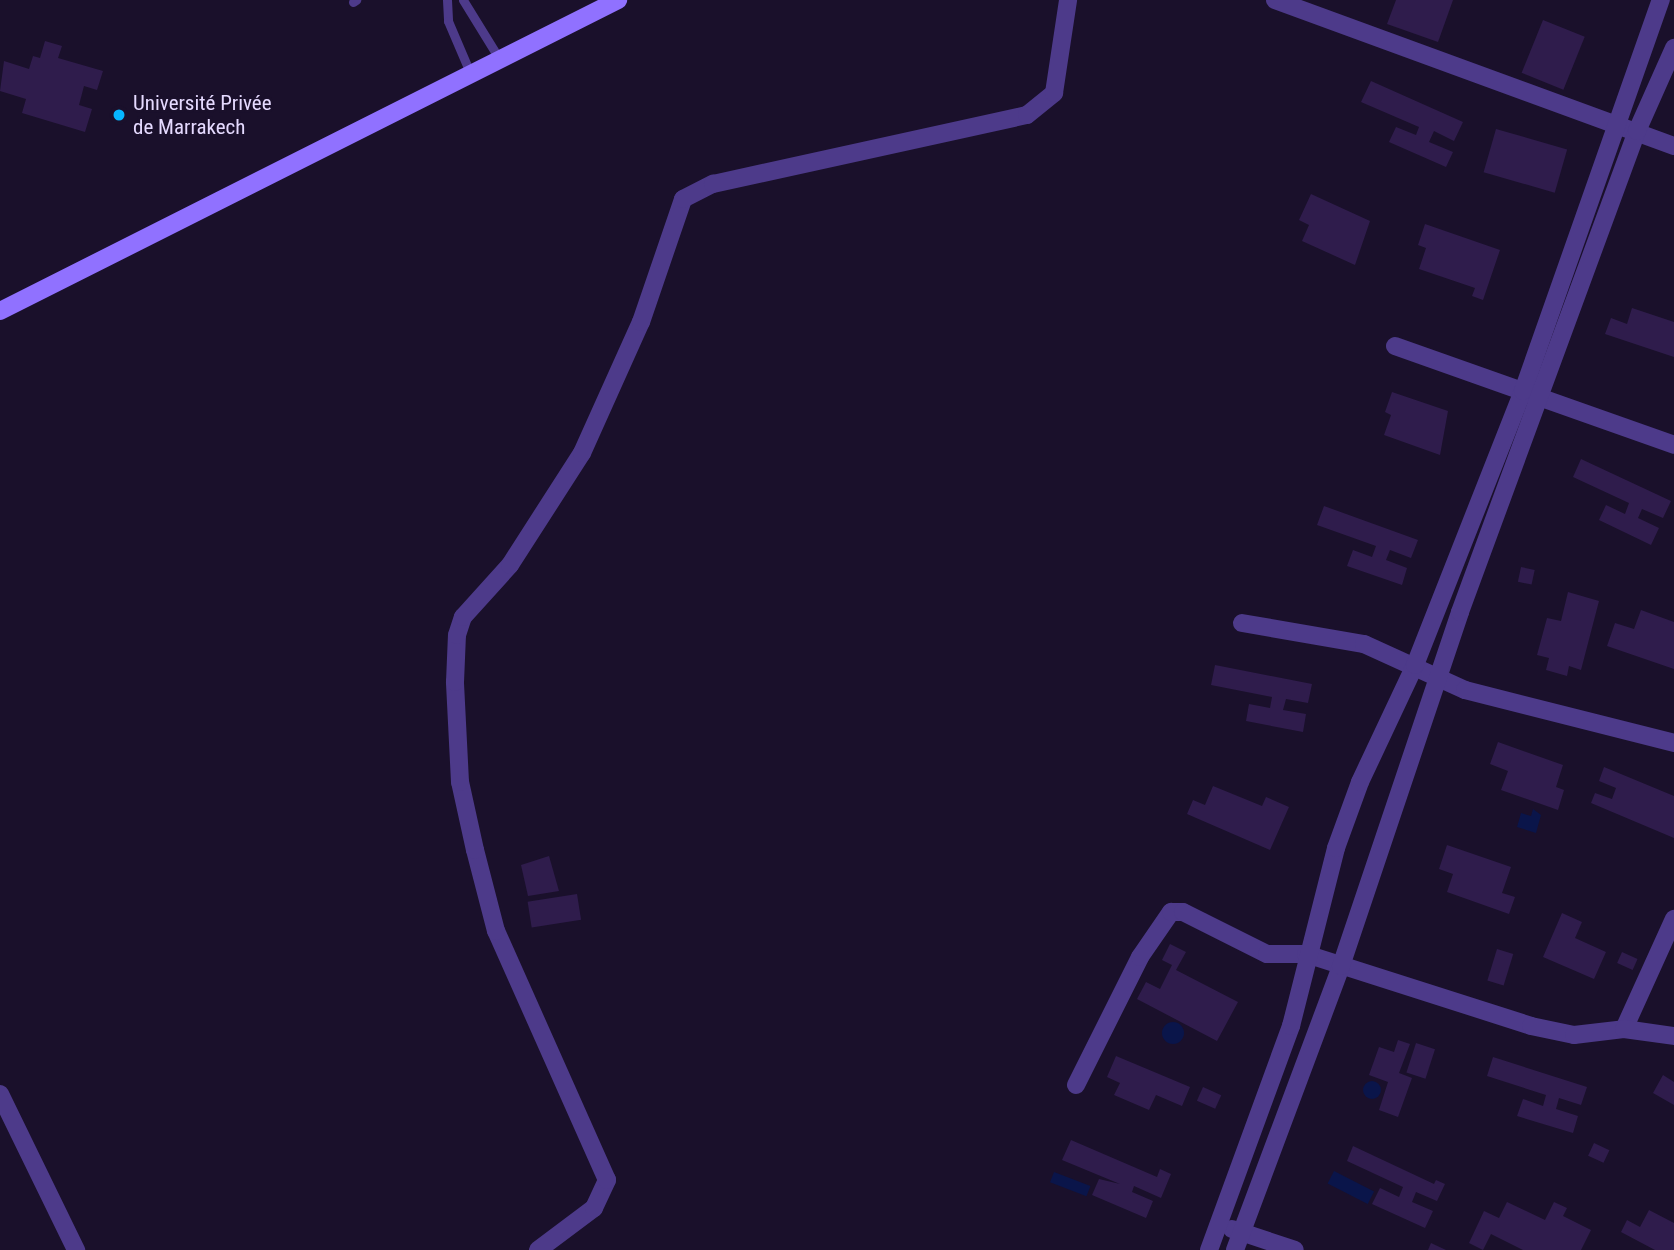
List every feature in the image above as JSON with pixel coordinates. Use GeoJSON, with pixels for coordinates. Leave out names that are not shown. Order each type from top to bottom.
{"type":"FeatureCollection","features":[{"type":"Feature","properties":{"kind":"main road"},"geometry":{"type":"LineString","coordinates":[[0,311],[618,0]]}},
{"type":"Feature","properties":{"kind":"street"},"geometry":{"type":"LineString","coordinates":[[538,1250],[594,1208],[607,1180],[496,931],[475,850],[460,782],[455,682],[457,635],[463,617],[510,565],[582,453],[641,322],[683,199],[713,184],[1027,115],[1054,93],[1068,0]]}},
{"type":"Feature","properties":{"kind":"street"},"geometry":{"type":"LineString","coordinates":[[1275,0],[1674,146]]}},
{"type":"Feature","properties":{"kind":"street"},"geometry":{"type":"LineString","coordinates":[[1235,1250],[1341,966],[1440,680],[1661,0]]}},
{"type":"Feature","properties":{"kind":"street"},"geometry":{"type":"LineString","coordinates":[[1209,1250],[1291,1026],[1306,954],[1336,848],[1360,782],[1415,665],[1531,395],[1637,131],[1672,52],[1645,46]]}},
{"type":"Feature","properties":{"kind":"street"},"geometry":{"type":"LineString","coordinates":[[1395,346],[1674,445]]}},
{"type":"Feature","properties":{"kind":"street"},"geometry":{"type":"LineString","coordinates":[[1242,623],[1364,644],[1415,665],[1440,680],[1674,743]]}},
{"type":"Feature","properties":{"kind":"street"},"geometry":{"type":"LineString","coordinates":[[1076,1085],[1140,957],[1171,912],[1184,912],[1267,954],[1306,954],[1531,1026],[1574,1035],[1624,1029],[1674,1036]]}},
{"type":"Feature","properties":{"kind":"street"},"geometry":{"type":"LineString","coordinates":[[1624,1029],[1674,919]]}},
{"type":"Feature","properties":{"kind":"street"},"geometry":{"type":"LineString","coordinates":[[0,1094],[76,1250]]}},
{"type":"Feature","properties":{"kind":"street"},"geometry":{"type":"LineString","coordinates":[[1219,1225],[1295,1250]]}},
{"type":"Feature","properties":{"kind":"lane"},"geometry":{"type":"LineString","coordinates":[[447,0],[448,21],[471,75]]}},
{"type":"Feature","properties":{"kind":"lane"},"geometry":{"type":"LineString","coordinates":[[463,0],[500,60]]}},
{"type":"Feature","properties":{"kind":"shaded area"},"geometry":{"type":"Polygon","coordinates":[[[1533,809],[1541,815],[1536,833],[1517,827],[1521,813],[1531,816],[1533,809]]]}},
{"type":"Feature","properties":{"kind":"shaded area"},"geometry":{"type":"Polygon","coordinates":[[[1169,1022],[1177,1022],[1184,1029],[1184,1037],[1177,1044],[1169,1044],[1162,1037],[1162,1029],[1169,1022]]]}},
{"type":"Feature","properties":{"kind":"shaded area"},"geometry":{"type":"Polygon","coordinates":[[[1372,1081],[1378,1084],[1381,1090],[1378,1096],[1372,1099],[1366,1096],[1363,1090],[1366,1084],[1372,1081]]]}},
{"type":"Feature","properties":{"kind":"shaded area"},"geometry":{"type":"Polygon","coordinates":[[[1334,1171],[1374,1191],[1368,1204],[1328,1183],[1334,1171]]]}},
{"type":"Feature","properties":{"kind":"shaded area"},"geometry":{"type":"Polygon","coordinates":[[[1054,1172],[1090,1186],[1086,1196],[1050,1182],[1054,1172]]]}},
{"type":"Feature","properties":{"kind":"building"},"geometry":{"type":"Polygon","coordinates":[[[1396,0],[1453,0],[1438,42],[1387,24],[1396,0]]]}},
{"type":"Feature","properties":{"kind":"building"},"geometry":{"type":"Polygon","coordinates":[[[1543,20],[1585,37],[1563,90],[1522,73],[1543,20]]]}},
{"type":"Feature","properties":{"kind":"building"},"geometry":{"type":"Polygon","coordinates":[[[45,41],[62,46],[58,58],[103,71],[97,90],[84,86],[79,105],[92,109],[85,132],[22,113],[26,99],[0,91],[4,61],[29,69],[33,56],[40,58],[45,41]]]}},
{"type":"Feature","properties":{"kind":"building"},"geometry":{"type":"Polygon","coordinates":[[[1371,81],[1463,122],[1454,141],[1434,131],[1429,142],[1453,152],[1446,167],[1389,142],[1396,127],[1416,135],[1419,127],[1361,102],[1371,81]]]}},
{"type":"Feature","properties":{"kind":"building"},"geometry":{"type":"Polygon","coordinates":[[[1496,129],[1567,149],[1555,193],[1484,172],[1496,129]]]}},
{"type":"Feature","properties":{"kind":"building"},"geometry":{"type":"Polygon","coordinates":[[[1311,194],[1370,221],[1355,265],[1302,241],[1309,225],[1299,220],[1311,194]]]}},
{"type":"Feature","properties":{"kind":"building"},"geometry":{"type":"Polygon","coordinates":[[[1425,224],[1500,250],[1483,300],[1472,296],[1475,288],[1419,269],[1426,248],[1418,245],[1425,224]]]}},
{"type":"Feature","properties":{"kind":"building"},"geometry":{"type":"Polygon","coordinates":[[[1632,308],[1674,322],[1674,357],[1605,334],[1611,318],[1627,324],[1632,308]]]}},
{"type":"Feature","properties":{"kind":"building"},"geometry":{"type":"Polygon","coordinates":[[[1392,392],[1448,411],[1440,455],[1384,435],[1391,415],[1385,412],[1392,392]]]}},
{"type":"Feature","properties":{"kind":"building"},"geometry":{"type":"Polygon","coordinates":[[[1581,459],[1671,501],[1663,518],[1642,509],[1638,518],[1659,528],[1651,545],[1599,520],[1606,505],[1625,514],[1629,503],[1573,477],[1581,459]]]}},
{"type":"Feature","properties":{"kind":"building"},"geometry":{"type":"Polygon","coordinates":[[[1324,506],[1418,540],[1411,558],[1390,550],[1386,560],[1407,568],[1402,585],[1347,566],[1353,550],[1372,557],[1376,546],[1317,525],[1324,506]]]}},
{"type":"Feature","properties":{"kind":"building"},"geometry":{"type":"Polygon","coordinates":[[[1521,567],[1535,570],[1532,585],[1518,582],[1521,567]]]}},
{"type":"Feature","properties":{"kind":"building"},"geometry":{"type":"Polygon","coordinates":[[[1568,592],[1599,601],[1581,670],[1569,666],[1567,676],[1546,670],[1549,658],[1537,655],[1547,618],[1561,621],[1568,592]]]}},
{"type":"Feature","properties":{"kind":"building"},"geometry":{"type":"Polygon","coordinates":[[[1641,610],[1674,622],[1674,669],[1607,646],[1615,623],[1634,629],[1641,610]]]}},
{"type":"Feature","properties":{"kind":"building"},"geometry":{"type":"Polygon","coordinates":[[[1215,665],[1312,684],[1308,703],[1286,699],[1283,710],[1306,714],[1303,732],[1246,721],[1249,704],[1270,708],[1272,697],[1211,685],[1215,665]]]}},
{"type":"Feature","properties":{"kind":"building"},"geometry":{"type":"Polygon","coordinates":[[[1498,742],[1563,765],[1556,787],[1564,790],[1558,810],[1501,790],[1508,771],[1490,764],[1498,742]]]}},
{"type":"Feature","properties":{"kind":"building"},"geometry":{"type":"Polygon","coordinates":[[[1604,767],[1674,796],[1674,838],[1591,803],[1595,793],[1612,799],[1616,788],[1599,781],[1604,767]]]}},
{"type":"Feature","properties":{"kind":"building"},"geometry":{"type":"Polygon","coordinates":[[[1213,786],[1262,806],[1266,797],[1289,807],[1270,850],[1187,814],[1193,800],[1205,805],[1213,786]]]}},
{"type":"Feature","properties":{"kind":"building"},"geometry":{"type":"Polygon","coordinates":[[[1447,845],[1511,867],[1502,893],[1515,897],[1509,914],[1447,892],[1453,874],[1439,869],[1447,845]]]}},
{"type":"Feature","properties":{"kind":"building"},"geometry":{"type":"Polygon","coordinates":[[[549,856],[559,891],[528,896],[521,865],[549,856]]]}},
{"type":"Feature","properties":{"kind":"building"},"geometry":{"type":"Polygon","coordinates":[[[577,894],[581,920],[532,928],[528,902],[577,894]]]}},
{"type":"Feature","properties":{"kind":"building"},"geometry":{"type":"Polygon","coordinates":[[[1562,913],[1582,922],[1575,938],[1606,952],[1594,979],[1543,957],[1562,913]]]}},
{"type":"Feature","properties":{"kind":"building"},"geometry":{"type":"Polygon","coordinates":[[[1170,944],[1186,952],[1176,970],[1238,1002],[1217,1041],[1137,999],[1146,982],[1160,989],[1172,965],[1162,960],[1170,944]]]}},
{"type":"Feature","properties":{"kind":"building"},"geometry":{"type":"Polygon","coordinates":[[[1497,949],[1513,954],[1504,986],[1487,981],[1497,949]]]}},
{"type":"Feature","properties":{"kind":"building"},"geometry":{"type":"Polygon","coordinates":[[[1622,952],[1638,959],[1633,970],[1617,963],[1622,952]]]}},
{"type":"Feature","properties":{"kind":"building"},"geometry":{"type":"Polygon","coordinates":[[[1398,1040],[1410,1044],[1399,1073],[1412,1078],[1398,1117],[1379,1110],[1388,1082],[1369,1075],[1379,1047],[1394,1052],[1398,1040]]]}},
{"type":"Feature","properties":{"kind":"building"},"geometry":{"type":"Polygon","coordinates":[[[1416,1043],[1435,1049],[1425,1079],[1406,1072],[1416,1043]]]}},
{"type":"Feature","properties":{"kind":"building"},"geometry":{"type":"Polygon","coordinates":[[[1116,1056],[1190,1087],[1182,1106],[1156,1095],[1149,1110],[1114,1095],[1120,1083],[1107,1077],[1116,1056]]]}},
{"type":"Feature","properties":{"kind":"building"},"geometry":{"type":"Polygon","coordinates":[[[1493,1057],[1587,1087],[1581,1105],[1559,1098],[1556,1109],[1578,1116],[1573,1133],[1517,1116],[1523,1099],[1543,1106],[1546,1095],[1487,1076],[1493,1057]]]}},
{"type":"Feature","properties":{"kind":"building"},"geometry":{"type":"Polygon","coordinates":[[[1663,1075],[1674,1082],[1674,1105],[1653,1093],[1663,1075]]]}},
{"type":"Feature","properties":{"kind":"building"},"geometry":{"type":"Polygon","coordinates":[[[1203,1087],[1221,1095],[1215,1109],[1197,1101],[1203,1087]]]}},
{"type":"Feature","properties":{"kind":"building"},"geometry":{"type":"Polygon","coordinates":[[[1071,1140],[1157,1177],[1160,1169],[1171,1174],[1161,1198],[1134,1186],[1132,1192],[1153,1201],[1146,1218],[1092,1195],[1099,1179],[1120,1184],[1062,1160],[1071,1140]]]}},
{"type":"Feature","properties":{"kind":"building"},"geometry":{"type":"Polygon","coordinates":[[[1594,1143],[1609,1150],[1603,1163],[1588,1156],[1594,1143]]]}},
{"type":"Feature","properties":{"kind":"building"},"geometry":{"type":"Polygon","coordinates":[[[1353,1146],[1434,1184],[1436,1180],[1445,1184],[1437,1201],[1416,1192],[1412,1202],[1433,1211],[1425,1228],[1372,1204],[1380,1188],[1399,1197],[1403,1187],[1347,1161],[1353,1146]]]}},
{"type":"Feature","properties":{"kind":"building"},"geometry":{"type":"Polygon","coordinates":[[[1507,1202],[1545,1220],[1554,1202],[1567,1208],[1563,1216],[1591,1230],[1581,1250],[1523,1250],[1491,1234],[1483,1250],[1469,1243],[1484,1211],[1499,1218],[1507,1202]]]}},
{"type":"Feature","properties":{"kind":"building"},"geometry":{"type":"Polygon","coordinates":[[[1649,1210],[1674,1223],[1674,1250],[1655,1250],[1621,1232],[1627,1220],[1640,1227],[1649,1210]]]}},
{"type":"Feature","properties":{"kind":"building"},"geometry":{"type":"Polygon","coordinates":[[[1431,1243],[1446,1250],[1428,1250],[1431,1243]]]}},
{"type":"Feature","properties":{"kind":"place","name":"Université Privée de Marrakech"},"geometry":{"type":"Point","coordinates":[119,115]}}]}
